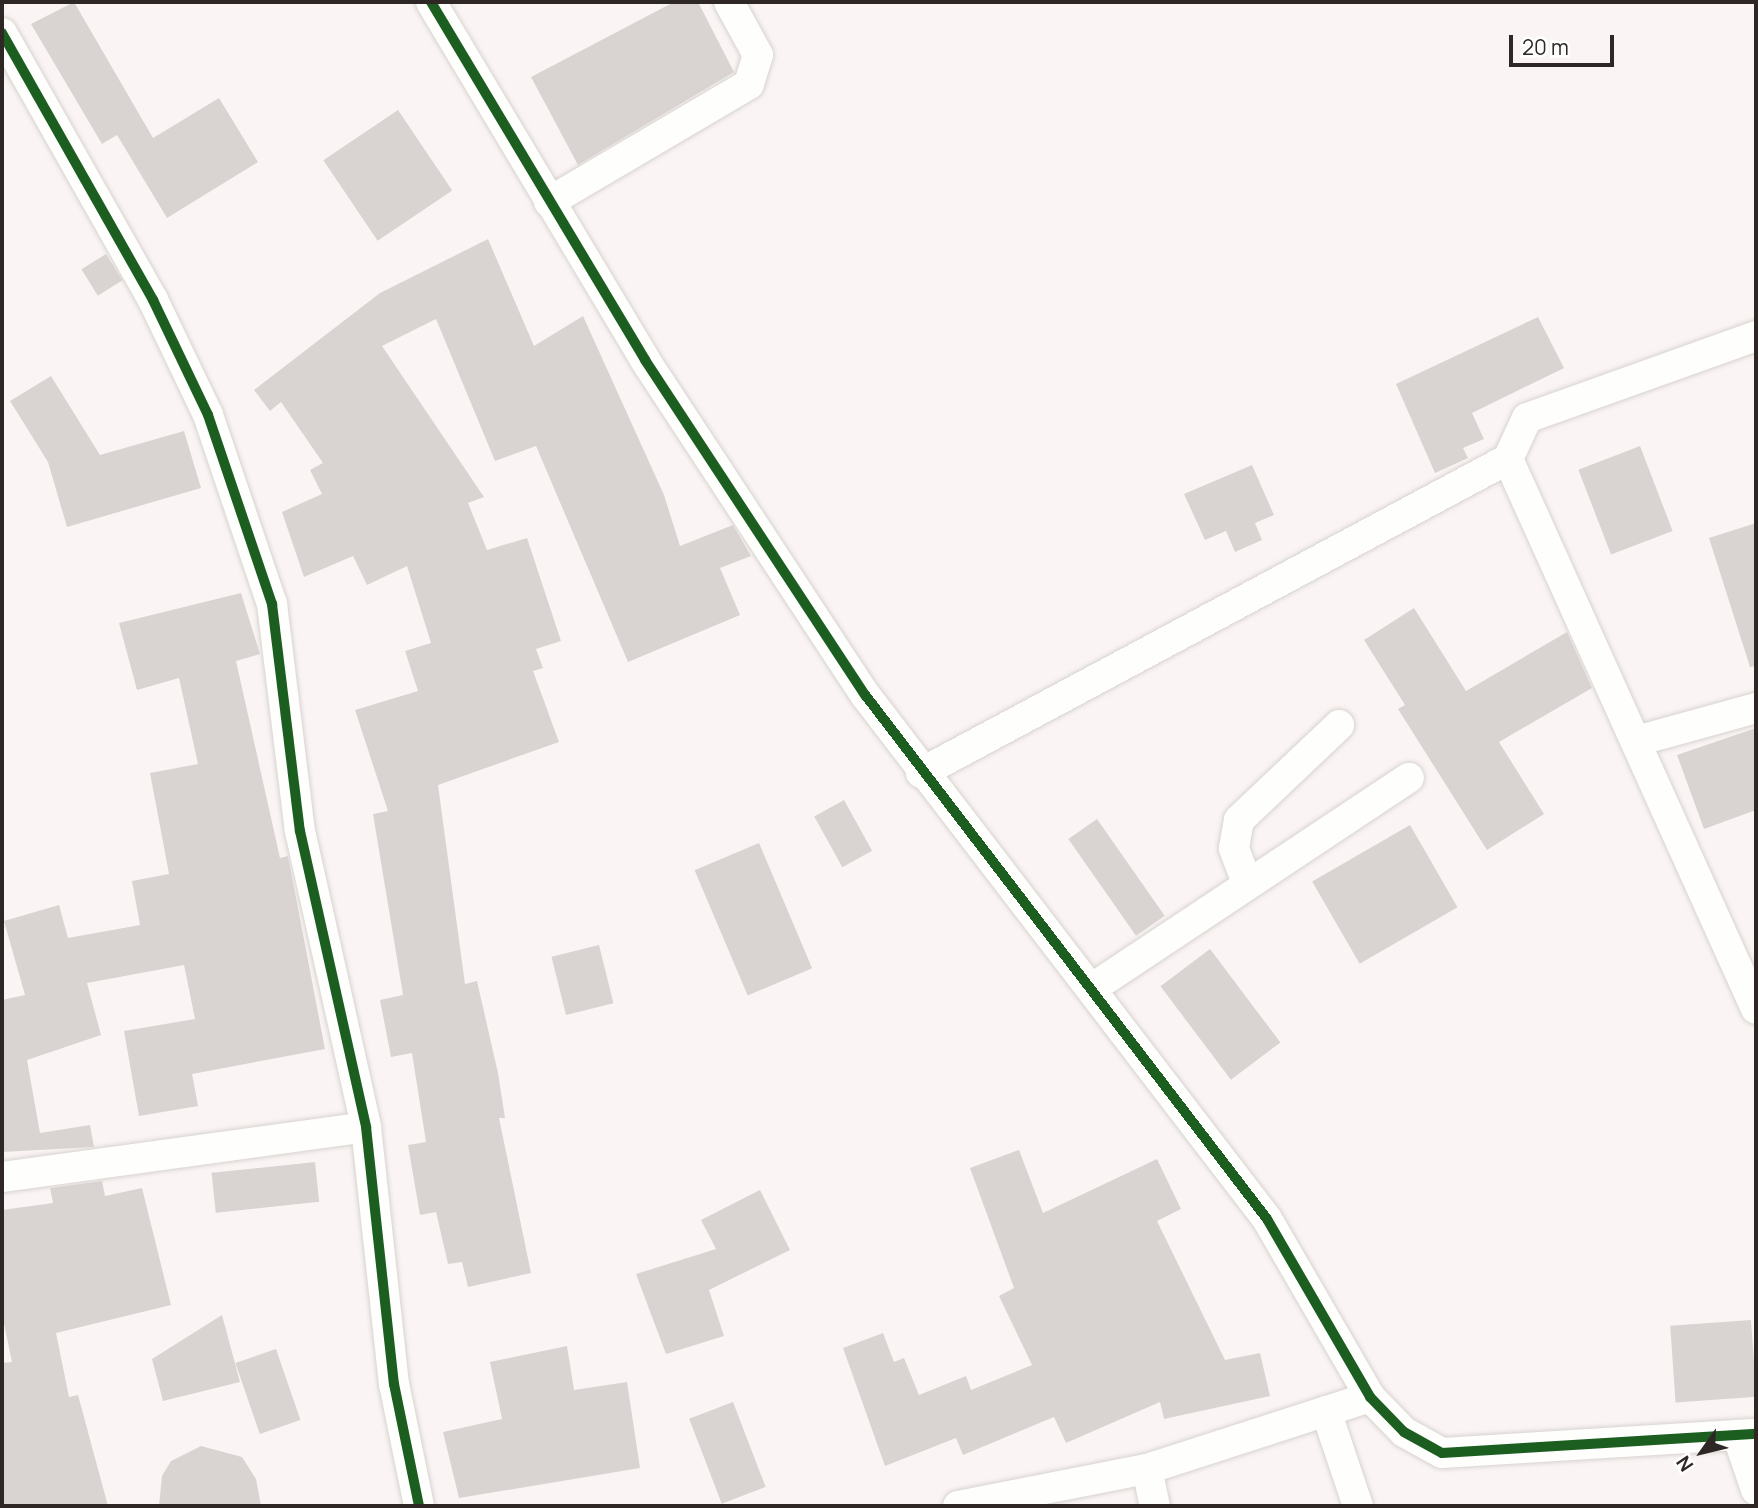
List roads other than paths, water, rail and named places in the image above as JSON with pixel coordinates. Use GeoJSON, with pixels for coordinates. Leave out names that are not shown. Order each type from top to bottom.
{"type":"FeatureCollection","features":[{"type":"Feature","properties":{"kind":"street"},"geometry":{"type":"LineString","coordinates":[[431,2],[645,360],[921,773],[1094,987],[1267,1219],[1370,1397],[1404,1432],[1442,1453],[1747,1435],[1756,1490]]}},
{"type":"Feature","properties":{"kind":"street"},"geometry":{"type":"LineString","coordinates":[[549,202],[749,83],[758,55],[729,2]]}},
{"type":"Feature","properties":{"kind":"street"},"geometry":{"type":"LineString","coordinates":[[2,33],[153,299],[208,415],[271,604],[300,831],[366,1127],[392,1370],[419,1506]]}},
{"type":"Feature","properties":{"kind":"street"},"geometry":{"type":"LineString","coordinates":[[921,773],[1508,459],[1527,418],[1756,336]]}},
{"type":"Feature","properties":{"kind":"street"},"geometry":{"type":"LineString","coordinates":[[1508,459],[1640,740],[1756,1009]]}},
{"type":"Feature","properties":{"kind":"street"},"geometry":{"type":"LineString","coordinates":[[1640,740],[1756,708]]}},
{"type":"Feature","properties":{"kind":"street"},"geometry":{"type":"LineString","coordinates":[[1247,880],[1234,848],[1239,820],[1339,725]]}},
{"type":"Feature","properties":{"kind":"street"},"geometry":{"type":"LineString","coordinates":[[1094,987],[1247,880],[1409,778]]}},
{"type":"Feature","properties":{"kind":"street"},"geometry":{"type":"LineString","coordinates":[[2,1177],[366,1127]]}},
{"type":"Feature","properties":{"kind":"street"},"geometry":{"type":"LineString","coordinates":[[958,1506],[1147,1469],[1370,1397]]}},
{"type":"Feature","properties":{"kind":"street"},"geometry":{"type":"LineString","coordinates":[[1326,1411],[1359,1506]]}},
{"type":"Feature","properties":{"kind":"street"},"geometry":{"type":"LineString","coordinates":[[1147,1469],[1155,1506]]}}]}
